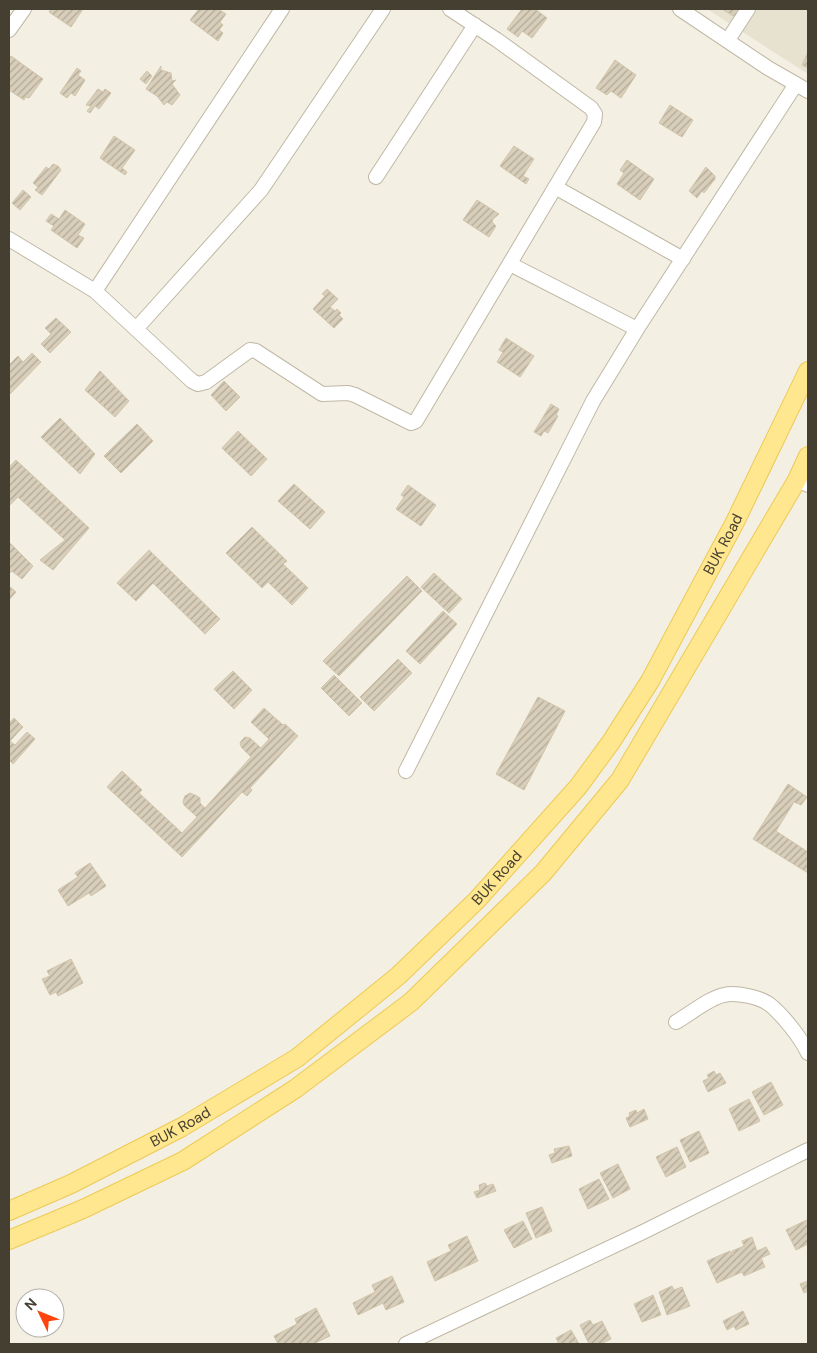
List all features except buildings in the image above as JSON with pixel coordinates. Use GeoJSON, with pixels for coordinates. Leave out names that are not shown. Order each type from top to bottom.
{"type":"FeatureCollection","features":[{"type":"Feature","properties":{"kind":"main road","name":"BUK Road"},"geometry":{"type":"LineString","coordinates":[[9,1211],[72,1184],[182,1127],[297,1058],[398,976],[477,900],[578,787],[621,727],[650,681],[735,522],[808,371]]}},
{"type":"Feature","properties":{"kind":"main road","name":"BUK Road"},"geometry":{"type":"LineString","coordinates":[[9,1240],[83,1209],[184,1161],[295,1089],[418,995],[543,873],[620,780],[803,483],[808,456]]}},
{"type":"Feature","properties":{"kind":"street"},"geometry":{"type":"LineString","coordinates":[[9,30],[24,9]]}},
{"type":"Feature","properties":{"kind":"street"},"geometry":{"type":"LineString","coordinates":[[95,291],[282,9]]}},
{"type":"Feature","properties":{"kind":"street"},"geometry":{"type":"LineString","coordinates":[[136,330],[261,190],[383,9]]}},
{"type":"Feature","properties":{"kind":"street"},"geometry":{"type":"LineString","coordinates":[[9,239],[95,291],[192,381],[198,384],[206,382],[250,350],[256,351],[322,394],[348,393],[355,395],[410,423],[416,421],[594,122],[596,114],[591,108],[450,9]]}},
{"type":"Feature","properties":{"kind":"street"},"geometry":{"type":"LineString","coordinates":[[406,771],[593,401],[683,259],[802,88],[768,68],[680,9]]}},
{"type":"Feature","properties":{"kind":"street"},"geometry":{"type":"LineString","coordinates":[[728,40],[748,9]]}},
{"type":"Feature","properties":{"kind":"street"},"geometry":{"type":"LineString","coordinates":[[376,177],[475,26]]}},
{"type":"Feature","properties":{"kind":"street"},"geometry":{"type":"LineString","coordinates":[[555,187],[683,259]]}},
{"type":"Feature","properties":{"kind":"street"},"geometry":{"type":"LineString","coordinates":[[510,264],[637,329]]}},
{"type":"Feature","properties":{"kind":"street"},"geometry":{"type":"LineString","coordinates":[[676,1022],[715,998],[725,994],[738,994],[768,1003],[780,1014],[808,1053]]}},
{"type":"Feature","properties":{"kind":"street"},"geometry":{"type":"LineString","coordinates":[[406,1344],[643,1232],[808,1150]]}},
{"type":"Feature","properties":{"kind":"shaded area"},"geometry":{"type":"Polygon","coordinates":[[[707,9],[808,9],[808,74],[707,9]]]}}]}
